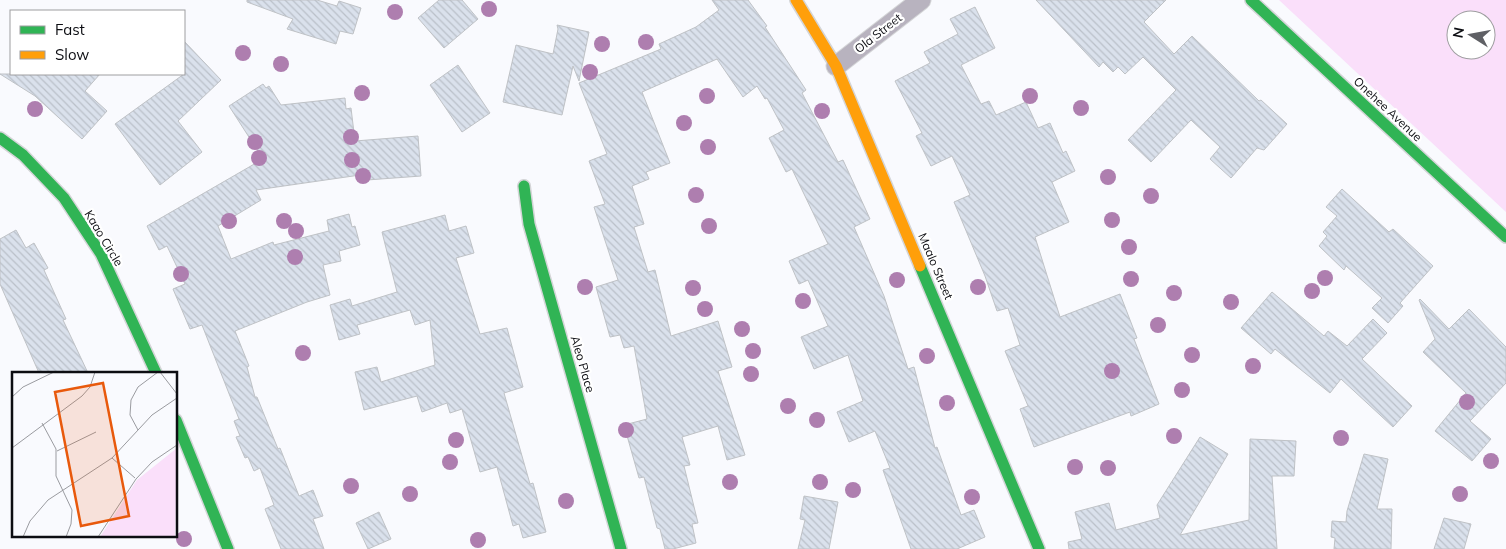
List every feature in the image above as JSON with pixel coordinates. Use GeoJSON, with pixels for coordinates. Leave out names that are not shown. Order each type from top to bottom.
{"type":"FeatureCollection","features":[{"type":"Feature","properties":{"kind":"street","name":"Maalo Street"},"geometry":{"type":"LineString","coordinates":[[796,0],[836,66],[1039,549]]}},
{"type":"Feature","properties":{"kind":"street","name":"Ola Street"},"geometry":{"type":"LineString","coordinates":[[836,66],[921,0]]}},
{"type":"Feature","properties":{"kind":"street","name":"Onehee Avenue"},"geometry":{"type":"LineString","coordinates":[[1251,0],[1506,237]]}},
{"type":"Feature","properties":{"kind":"street","name":"Kaao Circle"},"geometry":{"type":"LineString","coordinates":[[0,138],[23,155],[64,198],[101,254],[156,372]]}},
{"type":"Feature","properties":{"kind":"street","name":"Aleo Place"},"geometry":{"type":"LineString","coordinates":[[524,186],[529,224],[621,549]]}},
{"type":"Feature","properties":{"kind":"street"},"geometry":{"type":"LineString","coordinates":[[178,425],[228,549]]}},
{"type":"Feature","properties":{"kind":"shaded area"},"geometry":{"type":"Polygon","coordinates":[[[1279,0],[1506,0],[1506,212],[1279,0]]]}},
{"type":"Feature","properties":{"kind":"building"},"geometry":{"type":"Polygon","coordinates":[[[247,0],[317,0],[337,6],[339,1],[361,8],[353,34],[340,31],[336,44],[287,29],[293,19],[247,2],[247,0]]]}},
{"type":"Feature","properties":{"kind":"building"},"geometry":{"type":"Polygon","coordinates":[[[439,0],[462,0],[478,19],[444,48],[418,18],[439,0]]]}},
{"type":"Feature","properties":{"kind":"building"},"geometry":{"type":"Polygon","coordinates":[[[712,0],[748,0],[767,26],[765,27],[806,90],[802,93],[838,162],[843,160],[870,219],[854,227],[884,296],[908,369],[914,367],[935,448],[937,447],[961,515],[974,510],[985,537],[957,549],[911,549],[883,470],[890,468],[875,431],[849,442],[837,412],[863,401],[848,355],[814,369],[801,337],[828,326],[808,280],[799,284],[789,261],[828,244],[792,169],[786,172],[769,138],[784,130],[767,98],[765,99],[757,86],[743,97],[717,59],[642,92],[670,163],[646,172],[649,179],[632,186],[644,224],[634,227],[648,272],[655,270],[671,336],[718,321],[732,367],[718,371],[745,455],[727,460],[718,426],[682,437],[690,465],[684,466],[698,523],[692,524],[696,543],[673,549],[665,549],[660,529],[657,528],[644,477],[639,478],[624,425],[647,419],[634,346],[624,348],[620,335],[610,337],[596,287],[618,280],[594,207],[605,204],[589,161],[607,154],[579,83],[661,49],[659,44],[696,27],[719,10],[712,0]]]}},
{"type":"Feature","properties":{"kind":"building"},"geometry":{"type":"Polygon","coordinates":[[[1036,0],[1166,0],[1144,22],[1174,54],[1192,36],[1259,101],[1261,100],[1287,124],[1264,150],[1257,148],[1231,178],[1210,159],[1220,147],[1191,120],[1151,162],[1128,140],[1176,90],[1143,57],[1125,74],[1118,67],[1113,72],[1103,62],[1099,67],[1036,0]]]}},
{"type":"Feature","properties":{"kind":"building"},"geometry":{"type":"Polygon","coordinates":[[[975,7],[995,48],[961,65],[981,104],[989,101],[996,115],[1026,102],[1038,128],[1050,123],[1063,153],[1066,151],[1075,171],[1052,182],[1069,222],[1035,237],[1060,317],[1120,294],[1137,338],[1134,339],[1159,404],[1131,416],[1130,412],[1034,447],[1020,409],[1028,406],[1005,351],[1020,345],[1008,308],[997,311],[985,276],[954,202],[970,195],[952,156],[931,166],[916,136],[922,133],[895,81],[930,63],[924,52],[958,34],[950,19],[975,7]]]}},
{"type":"Feature","properties":{"kind":"building"},"geometry":{"type":"Polygon","coordinates":[[[557,25],[589,32],[579,81],[573,66],[562,115],[503,102],[516,45],[553,54],[558,29],[557,25]]]}},
{"type":"Feature","properties":{"kind":"building"},"geometry":{"type":"Polygon","coordinates":[[[185,42],[221,80],[178,121],[202,152],[160,185],[115,124],[185,75],[185,42]]]}},
{"type":"Feature","properties":{"kind":"building"},"geometry":{"type":"Polygon","coordinates":[[[458,65],[490,113],[462,132],[430,85],[458,65]]]}},
{"type":"Feature","properties":{"kind":"building"},"geometry":{"type":"Polygon","coordinates":[[[0,74],[99,75],[85,91],[107,111],[82,139],[35,96],[0,74]]]}},
{"type":"Feature","properties":{"kind":"building"},"geometry":{"type":"Polygon","coordinates":[[[263,84],[266,88],[269,86],[281,105],[345,98],[346,109],[351,108],[355,141],[418,136],[421,176],[367,180],[367,174],[256,190],[261,200],[218,226],[231,259],[273,242],[274,245],[329,231],[327,220],[349,214],[352,227],[355,226],[360,245],[339,251],[341,261],[323,265],[330,295],[307,302],[235,331],[249,366],[247,367],[255,397],[257,397],[278,449],[280,448],[299,496],[313,490],[323,516],[313,519],[324,549],[281,549],[265,509],[274,505],[260,468],[254,471],[248,457],[245,458],[236,437],[240,436],[234,421],[239,419],[202,325],[190,329],[173,289],[185,284],[167,246],[159,250],[147,226],[263,159],[229,106],[263,84]]]}},
{"type":"Feature","properties":{"kind":"building"},"geometry":{"type":"Polygon","coordinates":[[[1342,189],[1389,232],[1393,229],[1433,266],[1400,303],[1403,306],[1388,323],[1372,308],[1382,298],[1346,266],[1344,270],[1319,246],[1327,236],[1323,232],[1337,216],[1326,207],[1342,189]]]}},
{"type":"Feature","properties":{"kind":"building"},"geometry":{"type":"Polygon","coordinates":[[[445,215],[449,231],[466,226],[474,253],[456,258],[480,334],[507,328],[523,387],[504,393],[530,484],[533,483],[546,532],[523,538],[519,524],[513,526],[497,467],[480,472],[462,409],[450,413],[447,403],[422,412],[417,396],[364,410],[355,372],[377,367],[381,382],[435,365],[430,320],[415,325],[410,310],[357,325],[360,334],[339,340],[330,305],[350,299],[352,306],[397,292],[382,232],[445,215]]]}},
{"type":"Feature","properties":{"kind":"building"},"geometry":{"type":"Polygon","coordinates":[[[16,230],[26,248],[34,243],[48,268],[44,270],[66,319],[63,320],[88,372],[39,372],[0,284],[0,239],[16,230]]]}},
{"type":"Feature","properties":{"kind":"building"},"geometry":{"type":"Polygon","coordinates":[[[1272,292],[1324,336],[1328,331],[1347,346],[1373,319],[1387,333],[1362,359],[1412,406],[1393,427],[1341,379],[1330,393],[1275,349],[1271,354],[1241,328],[1272,292]]]}},
{"type":"Feature","properties":{"kind":"building"},"geometry":{"type":"Polygon","coordinates":[[[1420,299],[1449,329],[1469,309],[1506,347],[1506,383],[1470,421],[1491,439],[1472,461],[1435,431],[1466,393],[1423,352],[1435,339],[1420,299]]]}},
{"type":"Feature","properties":{"kind":"building"},"geometry":{"type":"Polygon","coordinates":[[[1200,437],[1228,454],[1180,535],[1249,520],[1250,439],[1296,441],[1294,476],[1272,476],[1277,549],[1069,549],[1068,542],[1082,539],[1075,512],[1109,503],[1116,530],[1160,518],[1157,505],[1200,437]]]}},
{"type":"Feature","properties":{"kind":"building"},"geometry":{"type":"Polygon","coordinates":[[[1364,454],[1388,459],[1377,509],[1392,509],[1391,549],[1334,549],[1335,538],[1331,537],[1332,521],[1346,522],[1347,511],[1364,454]]]}},
{"type":"Feature","properties":{"kind":"building"},"geometry":{"type":"Polygon","coordinates":[[[804,496],[838,502],[829,549],[798,549],[805,520],[800,519],[804,496]]]}},
{"type":"Feature","properties":{"kind":"building"},"geometry":{"type":"Polygon","coordinates":[[[379,512],[391,539],[368,549],[356,523],[379,512]]]}},
{"type":"Feature","properties":{"kind":"building"},"geometry":{"type":"Polygon","coordinates":[[[1444,518],[1471,524],[1464,549],[1434,549],[1444,518]]]}},
{"type":"Feature","properties":{"kind":"traffic: fast"},"geometry":{"type":"LineString","coordinates":[[1251,0],[1506,237]]}},
{"type":"Feature","properties":{"kind":"traffic: fast"},"geometry":{"type":"LineString","coordinates":[[0,138],[23,155],[64,198],[101,254],[156,372]]}},
{"type":"Feature","properties":{"kind":"traffic: fast"},"geometry":{"type":"LineString","coordinates":[[524,186],[529,224],[621,549]]}},
{"type":"Feature","properties":{"kind":"traffic: fast"},"geometry":{"type":"LineString","coordinates":[[920,266],[1039,549]]}},
{"type":"Feature","properties":{"kind":"traffic: fast"},"geometry":{"type":"LineString","coordinates":[[178,425],[228,549]]}},
{"type":"Feature","properties":{"kind":"traffic: slow"},"geometry":{"type":"LineString","coordinates":[[796,0],[836,66],[920,266]]}}]}
